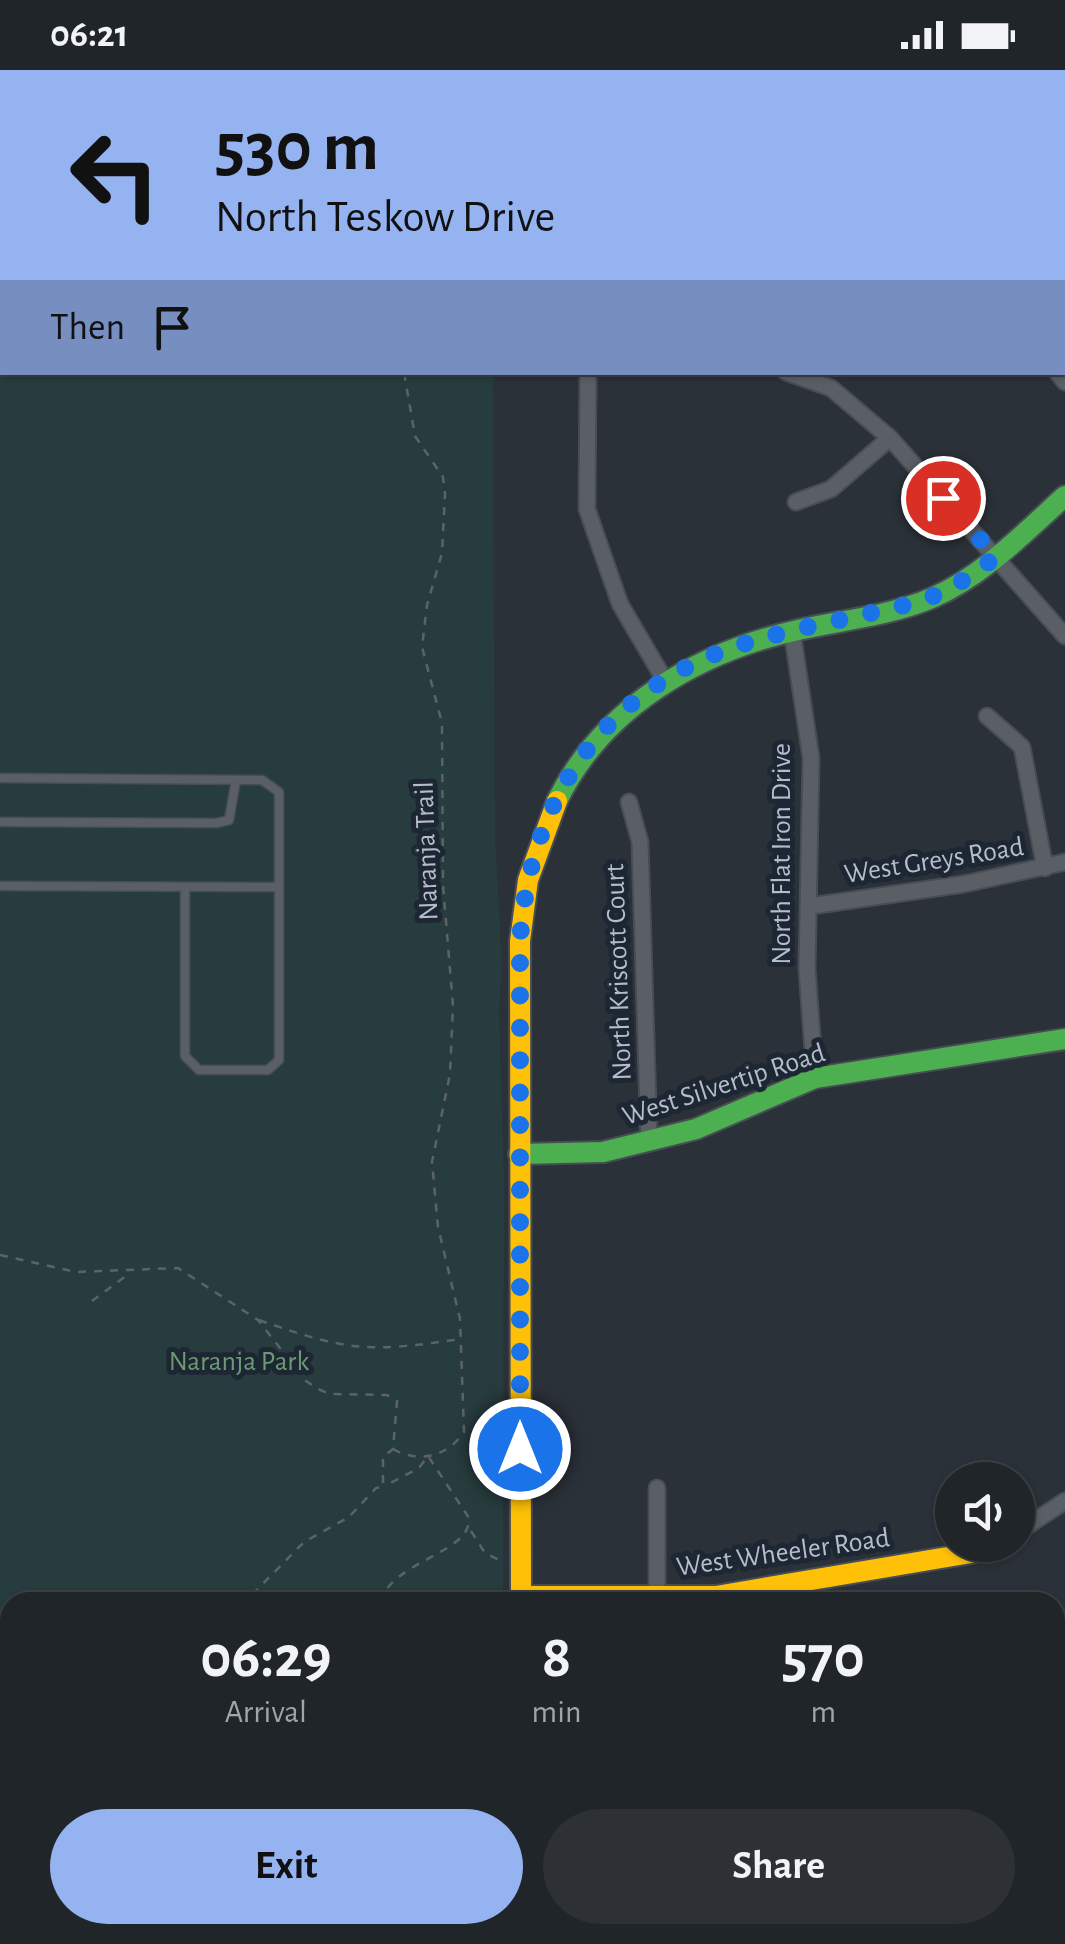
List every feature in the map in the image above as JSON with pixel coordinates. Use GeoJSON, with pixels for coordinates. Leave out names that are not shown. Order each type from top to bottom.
{"type":"FeatureCollection","features":[{"type":"Feature","properties":{"kind":"street"},"geometry":{"type":"LineString","coordinates":[[588,375],[587,509],[620,604],[664,679]]}},
{"type":"Feature","properties":{"kind":"street"},"geometry":{"type":"LineString","coordinates":[[794,375],[831,388],[890,438],[1065,636]]}},
{"type":"Feature","properties":{"kind":"street"},"geometry":{"type":"LineString","coordinates":[[796,502],[830,489],[890,438]]}},
{"type":"Feature","properties":{"kind":"street"},"geometry":{"type":"LineString","coordinates":[[521,1592],[520,941],[530,863],[544,822],[578,759],[634,702],[664,679],[739,645],[924,600],[952,588],[996,557],[1065,496]]}},
{"type":"Feature","properties":{"kind":"street","name":"North Flat Iron Drive"},"geometry":{"type":"LineString","coordinates":[[792,631],[810,758],[808,969],[815,1078]]}},
{"type":"Feature","properties":{"kind":"street"},"geometry":{"type":"LineString","coordinates":[[987,716],[1022,747],[1045,868]]}},
{"type":"Feature","properties":{"kind":"street","name":"North Kriscott Court"},"geometry":{"type":"LineString","coordinates":[[629,802],[640,842],[649,1141]]}},
{"type":"Feature","properties":{"kind":"street","name":"West Greys Road"},"geometry":{"type":"LineString","coordinates":[[811,906],[1065,862]]}},
{"type":"Feature","properties":{"kind":"street","name":"West Silvertip Road"},"geometry":{"type":"LineString","coordinates":[[519,1154],[604,1152],[696,1129],[815,1078],[1065,1040]]}},
{"type":"Feature","properties":{"kind":"street"},"geometry":{"type":"LineString","coordinates":[[657,1488],[657,1592]]}},
{"type":"Feature","properties":{"kind":"street"},"geometry":{"type":"LineString","coordinates":[[1035,1520],[1065,1500]]}},
{"type":"Feature","properties":{"kind":"street","name":"West Wheeler Road"},"geometry":{"type":"LineString","coordinates":[[739,1592],[935,1558]]}},
{"type":"Feature","properties":{"kind":"lane"},"geometry":{"type":"LineString","coordinates":[[0,778],[262,780],[279,792],[279,1060],[268,1070],[199,1070],[185,1056],[185,887]]}},
{"type":"Feature","properties":{"kind":"lane"},"geometry":{"type":"LineString","coordinates":[[0,822],[229,820],[236,780]]}},
{"type":"Feature","properties":{"kind":"lane"},"geometry":{"type":"LineString","coordinates":[[0,886],[279,887]]}},
{"type":"Feature","properties":{"kind":"path","name":"Naranja Trail"},"geometry":{"type":"LineString","coordinates":[[254,1592],[304,1542],[348,1518],[376,1488],[419,1468],[428,1456],[441,1454],[464,1432],[460,1340],[449,1262],[438,1227],[432,1162],[450,1074],[454,1006],[443,885],[442,723],[422,647],[427,605],[442,553],[445,494],[443,477],[415,436],[405,375]]}},
{"type":"Feature","properties":{"kind":"path"},"geometry":{"type":"LineString","coordinates":[[0,1255],[76,1272],[178,1268],[258,1320],[333,1346],[364,1350],[460,1340]]}},
{"type":"Feature","properties":{"kind":"path"},"geometry":{"type":"LineString","coordinates":[[92,1300],[134,1270]]}},
{"type":"Feature","properties":{"kind":"path"},"geometry":{"type":"LineString","coordinates":[[258,1320],[306,1381],[318,1389],[330,1394],[388,1396],[397,1401],[394,1450]]}},
{"type":"Feature","properties":{"kind":"path"},"geometry":{"type":"LineString","coordinates":[[394,1450],[404,1455],[428,1456],[469,1518],[470,1528],[485,1553],[505,1562]]}},
{"type":"Feature","properties":{"kind":"path"},"geometry":{"type":"LineString","coordinates":[[383,1487],[383,1457],[394,1450]]}},
{"type":"Feature","properties":{"kind":"path"},"geometry":{"type":"LineString","coordinates":[[388,1592],[409,1566],[464,1540],[470,1528]]}},
{"type":"Feature","properties":{"kind":"green space","name":"Naranja Park"},"geometry":{"type":"Polygon","coordinates":[[[0,375],[493,375],[495,837],[502,966],[499,1012],[504,1177],[503,1592],[0,1592],[0,375]]]}},
{"type":"Feature","properties":{"kind":"traffic: fast"},"geometry":{"type":"LineString","coordinates":[[557,801],[576,768],[627,711],[690,669],[761,640],[932,598],[986,566],[1065,496]]}},
{"type":"Feature","properties":{"kind":"traffic: fast"},"geometry":{"type":"LineString","coordinates":[[519,1154],[603,1152],[696,1129],[815,1078],[1065,1039]]}},
{"type":"Feature","properties":{"kind":"traffic: slow"},"geometry":{"type":"LineString","coordinates":[[521,1592],[520,941],[528,880],[557,801]]}},
{"type":"Feature","properties":{"kind":"traffic: slow"},"geometry":{"type":"LineString","coordinates":[[740,1592],[935,1559]]}},
{"type":"Feature","properties":{"kind":"route"},"geometry":{"type":"LineString","coordinates":[[520,1449],[520,941],[530,863],[544,822],[578,759],[634,702],[664,679],[739,645],[924,600],[952,588],[996,557],[943,498]]}}]}
